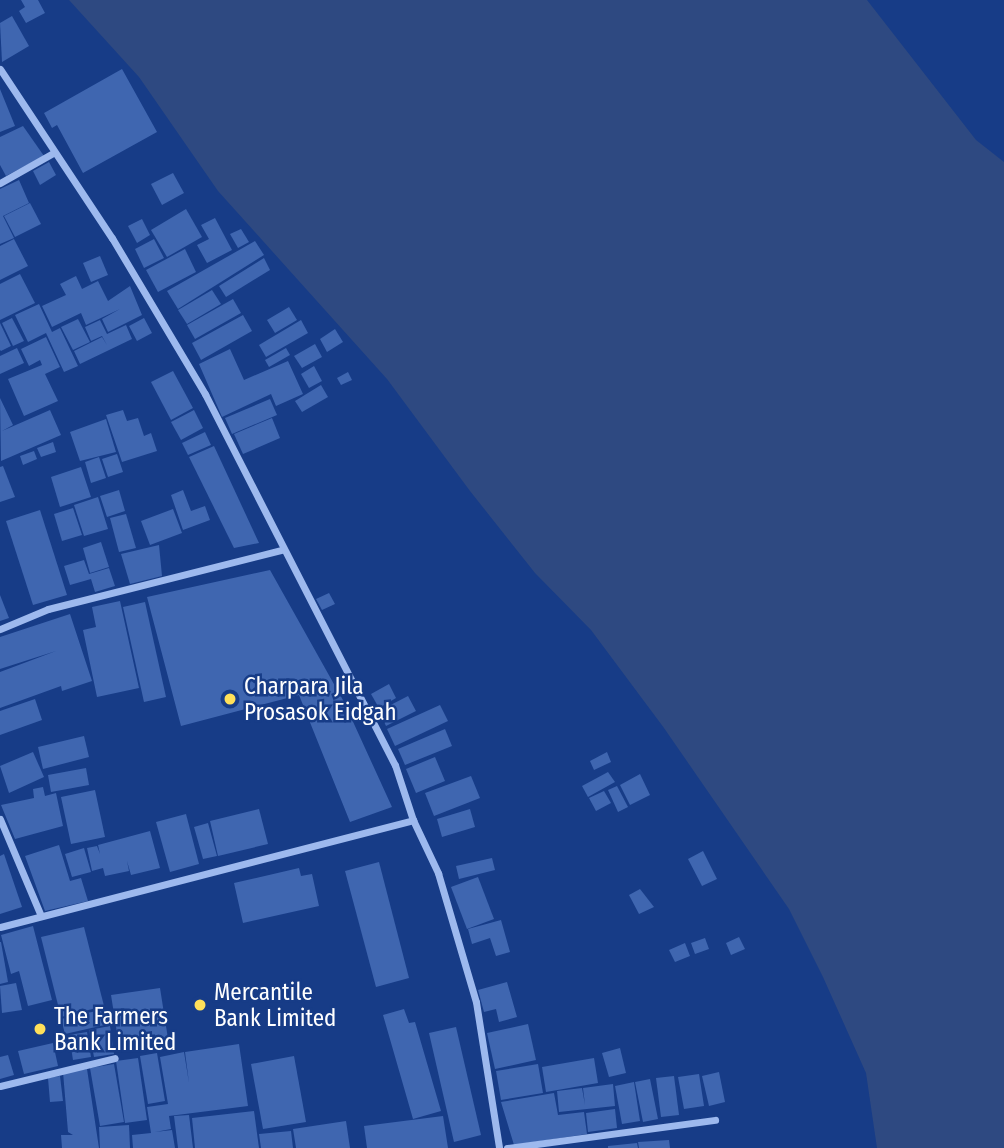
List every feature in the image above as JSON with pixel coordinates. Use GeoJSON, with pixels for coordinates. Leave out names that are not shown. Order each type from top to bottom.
{"type":"FeatureCollection","features":[{"type":"Feature","properties":{"kind":"street"},"geometry":{"type":"LineString","coordinates":[[1,72],[111,238],[205,394],[282,550],[395,765],[413,820],[439,873],[476,1002],[499,1148]]}},
{"type":"Feature","properties":{"kind":"street"},"geometry":{"type":"LineString","coordinates":[[0,183],[53,153]]}},
{"type":"Feature","properties":{"kind":"street"},"geometry":{"type":"LineString","coordinates":[[0,629],[48,610],[282,550]]}},
{"type":"Feature","properties":{"kind":"street"},"geometry":{"type":"LineString","coordinates":[[0,819],[41,916]]}},
{"type":"Feature","properties":{"kind":"street"},"geometry":{"type":"LineString","coordinates":[[0,927],[413,820]]}},
{"type":"Feature","properties":{"kind":"street"},"geometry":{"type":"LineString","coordinates":[[0,1086],[115,1058]]}},
{"type":"Feature","properties":{"kind":"street"},"geometry":{"type":"LineString","coordinates":[[507,1148],[715,1120]]}},
{"type":"Feature","properties":{"kind":"water"},"geometry":{"type":"Polygon","coordinates":[[[69,0],[867,0],[976,140],[1004,162],[1004,1148],[877,1148],[866,1073],[789,909],[664,728],[591,630],[535,573],[387,379],[218,191],[139,77],[69,0]]]}},
{"type":"Feature","properties":{"kind":"building"},"geometry":{"type":"Polygon","coordinates":[[[21,0],[38,0],[45,13],[26,23],[19,11],[25,7],[21,0]]]}},
{"type":"Feature","properties":{"kind":"building"},"geometry":{"type":"Polygon","coordinates":[[[12,16],[29,46],[2,62],[0,23],[12,16]]]}},
{"type":"Feature","properties":{"kind":"building"},"geometry":{"type":"Polygon","coordinates":[[[122,69],[157,132],[83,173],[57,125],[52,128],[44,113],[122,69]]]}},
{"type":"Feature","properties":{"kind":"building"},"geometry":{"type":"Polygon","coordinates":[[[0,89],[15,126],[0,132],[0,89]]]}},
{"type":"Feature","properties":{"kind":"building"},"geometry":{"type":"Polygon","coordinates":[[[23,126],[44,156],[6,176],[0,165],[0,137],[23,126]]]}},
{"type":"Feature","properties":{"kind":"building"},"geometry":{"type":"Polygon","coordinates":[[[49,162],[56,175],[40,185],[33,171],[49,162]]]}},
{"type":"Feature","properties":{"kind":"building"},"geometry":{"type":"Polygon","coordinates":[[[173,173],[184,193],[162,205],[151,184],[173,173]]]}},
{"type":"Feature","properties":{"kind":"building"},"geometry":{"type":"Polygon","coordinates":[[[19,180],[29,203],[3,216],[14,238],[0,244],[0,189],[19,180]]]}},
{"type":"Feature","properties":{"kind":"building"},"geometry":{"type":"Polygon","coordinates":[[[30,203],[41,224],[15,237],[4,216],[30,203]]]}},
{"type":"Feature","properties":{"kind":"building"},"geometry":{"type":"Polygon","coordinates":[[[186,209],[202,237],[167,257],[151,230],[186,209]]]}},
{"type":"Feature","properties":{"kind":"building"},"geometry":{"type":"Polygon","coordinates":[[[215,218],[232,250],[207,263],[197,245],[209,239],[201,225],[215,218]]]}},
{"type":"Feature","properties":{"kind":"building"},"geometry":{"type":"Polygon","coordinates":[[[142,219],[150,235],[137,243],[128,226],[142,219]]]}},
{"type":"Feature","properties":{"kind":"building"},"geometry":{"type":"Polygon","coordinates":[[[241,229],[249,242],[238,248],[230,234],[241,229]]]}},
{"type":"Feature","properties":{"kind":"building"},"geometry":{"type":"Polygon","coordinates":[[[14,239],[28,266],[0,280],[0,246],[14,239]]]}},
{"type":"Feature","properties":{"kind":"building"},"geometry":{"type":"Polygon","coordinates":[[[154,239],[164,258],[144,268],[135,249],[154,239]]]}},
{"type":"Feature","properties":{"kind":"building"},"geometry":{"type":"Polygon","coordinates":[[[255,241],[264,255],[178,309],[167,291],[255,241]]]}},
{"type":"Feature","properties":{"kind":"building"},"geometry":{"type":"Polygon","coordinates":[[[185,249],[196,272],[158,292],[146,270],[185,249]]]}},
{"type":"Feature","properties":{"kind":"building"},"geometry":{"type":"Polygon","coordinates":[[[100,256],[108,275],[91,282],[83,263],[100,256]]]}},
{"type":"Feature","properties":{"kind":"building"},"geometry":{"type":"Polygon","coordinates":[[[264,258],[270,270],[226,297],[219,286],[264,258]]]}},
{"type":"Feature","properties":{"kind":"building"},"geometry":{"type":"Polygon","coordinates":[[[20,274],[35,303],[0,320],[0,284],[20,274]]]}},
{"type":"Feature","properties":{"kind":"building"},"geometry":{"type":"Polygon","coordinates":[[[76,276],[82,289],[98,281],[108,301],[130,286],[142,315],[108,332],[102,319],[120,309],[86,325],[81,313],[52,327],[42,306],[66,295],[60,284],[76,276]]]}},
{"type":"Feature","properties":{"kind":"building"},"geometry":{"type":"Polygon","coordinates":[[[212,290],[221,304],[187,324],[178,310],[212,290]]]}},
{"type":"Feature","properties":{"kind":"building"},"geometry":{"type":"Polygon","coordinates":[[[233,299],[241,313],[195,339],[187,325],[233,299]]]}},
{"type":"Feature","properties":{"kind":"building"},"geometry":{"type":"Polygon","coordinates":[[[39,304],[52,332],[60,328],[78,366],[64,372],[46,333],[28,342],[15,315],[39,304]]]}},
{"type":"Feature","properties":{"kind":"building"},"geometry":{"type":"Polygon","coordinates":[[[289,307],[297,320],[275,333],[267,320],[289,307]]]}},
{"type":"Feature","properties":{"kind":"building"},"geometry":{"type":"Polygon","coordinates":[[[243,315],[252,331],[201,360],[192,343],[243,315]]]}},
{"type":"Feature","properties":{"kind":"building"},"geometry":{"type":"Polygon","coordinates":[[[12,318],[24,341],[13,346],[2,323],[12,318]]]}},
{"type":"Feature","properties":{"kind":"building"},"geometry":{"type":"Polygon","coordinates":[[[144,318],[152,333],[137,341],[129,326],[144,318]]]}},
{"type":"Feature","properties":{"kind":"building"},"geometry":{"type":"Polygon","coordinates":[[[78,319],[90,342],[73,350],[61,327],[78,319]]]}},
{"type":"Feature","properties":{"kind":"building"},"geometry":{"type":"Polygon","coordinates":[[[100,320],[107,334],[126,325],[132,339],[80,364],[74,351],[102,337],[107,345],[102,336],[91,341],[85,327],[100,320]]]}},
{"type":"Feature","properties":{"kind":"building"},"geometry":{"type":"Polygon","coordinates":[[[301,320],[308,333],[266,357],[259,345],[301,320]]]}},
{"type":"Feature","properties":{"kind":"building"},"geometry":{"type":"Polygon","coordinates":[[[0,323],[11,346],[1,351],[0,350],[0,323]]]}},
{"type":"Feature","properties":{"kind":"building"},"geometry":{"type":"Polygon","coordinates":[[[335,329],[343,342],[327,352],[320,339],[335,329]]]}},
{"type":"Feature","properties":{"kind":"building"},"geometry":{"type":"Polygon","coordinates":[[[46,337],[60,367],[45,374],[58,401],[24,416],[8,379],[42,365],[40,360],[29,366],[21,349],[46,337]]]}},
{"type":"Feature","properties":{"kind":"building"},"geometry":{"type":"Polygon","coordinates":[[[315,344],[322,357],[302,368],[294,356],[315,344]]]}},
{"type":"Feature","properties":{"kind":"building"},"geometry":{"type":"Polygon","coordinates":[[[17,348],[24,363],[0,374],[0,356],[17,348]]]}},
{"type":"Feature","properties":{"kind":"building"},"geometry":{"type":"Polygon","coordinates":[[[286,348],[290,355],[269,367],[265,360],[286,348]]]}},
{"type":"Feature","properties":{"kind":"building"},"geometry":{"type":"Polygon","coordinates":[[[230,349],[244,380],[288,361],[303,394],[276,406],[271,394],[222,417],[199,364],[230,349]]]}},
{"type":"Feature","properties":{"kind":"building"},"geometry":{"type":"Polygon","coordinates":[[[314,366],[322,381],[309,388],[301,374],[314,366]]]}},
{"type":"Feature","properties":{"kind":"building"},"geometry":{"type":"Polygon","coordinates":[[[173,371],[193,408],[171,420],[151,382],[173,371]]]}},
{"type":"Feature","properties":{"kind":"building"},"geometry":{"type":"Polygon","coordinates":[[[348,372],[352,380],[341,385],[337,378],[348,372]]]}},
{"type":"Feature","properties":{"kind":"building"},"geometry":{"type":"Polygon","coordinates":[[[321,385],[328,397],[302,412],[295,401],[321,385]]]}},
{"type":"Feature","properties":{"kind":"building"},"geometry":{"type":"Polygon","coordinates":[[[0,398],[13,425],[2,431],[50,410],[61,435],[1,461],[0,398]]]}},
{"type":"Feature","properties":{"kind":"building"},"geometry":{"type":"Polygon","coordinates":[[[270,399],[277,415],[232,434],[225,418],[270,399]]]}},
{"type":"Feature","properties":{"kind":"building"},"geometry":{"type":"Polygon","coordinates":[[[123,410],[127,421],[138,418],[144,436],[151,433],[157,451],[122,462],[106,415],[123,410]]]}},
{"type":"Feature","properties":{"kind":"building"},"geometry":{"type":"Polygon","coordinates":[[[194,410],[203,428],[181,440],[171,422],[194,410]]]}},
{"type":"Feature","properties":{"kind":"building"},"geometry":{"type":"Polygon","coordinates":[[[272,418],[280,438],[243,454],[234,434],[272,418]]]}},
{"type":"Feature","properties":{"kind":"building"},"geometry":{"type":"Polygon","coordinates":[[[106,419],[116,452],[80,461],[70,432],[106,419]]]}},
{"type":"Feature","properties":{"kind":"building"},"geometry":{"type":"Polygon","coordinates":[[[205,432],[211,445],[188,455],[182,443],[205,432]]]}},
{"type":"Feature","properties":{"kind":"building"},"geometry":{"type":"Polygon","coordinates":[[[53,442],[56,452],[41,457],[37,448],[53,442]]]}},
{"type":"Feature","properties":{"kind":"building"},"geometry":{"type":"Polygon","coordinates":[[[214,446],[259,543],[234,548],[189,457],[214,446]]]}},
{"type":"Feature","properties":{"kind":"building"},"geometry":{"type":"Polygon","coordinates":[[[34,451],[37,459],[23,465],[20,456],[34,451]]]}},
{"type":"Feature","properties":{"kind":"building"},"geometry":{"type":"Polygon","coordinates":[[[117,454],[123,472],[108,477],[102,459],[117,454]]]}},
{"type":"Feature","properties":{"kind":"building"},"geometry":{"type":"Polygon","coordinates":[[[99,457],[106,478],[91,483],[85,462],[99,457]]]}},
{"type":"Feature","properties":{"kind":"building"},"geometry":{"type":"Polygon","coordinates":[[[3,466],[15,497],[0,502],[0,467],[3,466]]]}},
{"type":"Feature","properties":{"kind":"building"},"geometry":{"type":"Polygon","coordinates":[[[81,467],[91,497],[60,507],[51,477],[81,467]]]}},
{"type":"Feature","properties":{"kind":"building"},"geometry":{"type":"Polygon","coordinates":[[[119,490],[125,511],[107,517],[100,496],[119,490]]]}},
{"type":"Feature","properties":{"kind":"building"},"geometry":{"type":"Polygon","coordinates":[[[183,490],[191,511],[205,506],[210,520],[183,530],[171,495],[183,490]]]}},
{"type":"Feature","properties":{"kind":"building"},"geometry":{"type":"Polygon","coordinates":[[[98,497],[108,529],[84,536],[74,505],[98,497]]]}},
{"type":"Feature","properties":{"kind":"building"},"geometry":{"type":"Polygon","coordinates":[[[73,508],[82,535],[62,541],[54,514],[73,508]]]}},
{"type":"Feature","properties":{"kind":"building"},"geometry":{"type":"Polygon","coordinates":[[[173,509],[182,533],[150,545],[141,521],[173,509]]]}},
{"type":"Feature","properties":{"kind":"building"},"geometry":{"type":"Polygon","coordinates":[[[40,510],[67,595],[33,605],[6,521],[40,510]]]}},
{"type":"Feature","properties":{"kind":"building"},"geometry":{"type":"Polygon","coordinates":[[[126,514],[136,548],[119,552],[110,518],[126,514]]]}},
{"type":"Feature","properties":{"kind":"building"},"geometry":{"type":"Polygon","coordinates":[[[101,542],[109,567],[90,573],[83,548],[101,542]]]}},
{"type":"Feature","properties":{"kind":"building"},"geometry":{"type":"Polygon","coordinates":[[[159,545],[162,576],[130,584],[121,554],[159,545]]]}},
{"type":"Feature","properties":{"kind":"building"},"geometry":{"type":"Polygon","coordinates":[[[84,560],[89,574],[109,568],[115,586],[95,592],[91,579],[70,585],[64,566],[84,560]]]}},
{"type":"Feature","properties":{"kind":"building","name":"Charpara Jila Prosasok Eidgah"},"geometry":{"type":"Polygon","coordinates":[[[270,570],[344,702],[392,807],[350,822],[299,695],[181,726],[147,597],[270,570]]]}},
{"type":"Feature","properties":{"kind":"building"},"geometry":{"type":"Polygon","coordinates":[[[329,593],[335,604],[322,610],[316,599],[329,593]]]}},
{"type":"Feature","properties":{"kind":"building"},"geometry":{"type":"Polygon","coordinates":[[[0,595],[9,618],[0,621],[0,595]]]}},
{"type":"Feature","properties":{"kind":"building"},"geometry":{"type":"Polygon","coordinates":[[[120,601],[139,688],[97,697],[83,630],[96,627],[92,607],[120,601]]]}},
{"type":"Feature","properties":{"kind":"building"},"geometry":{"type":"Polygon","coordinates":[[[145,602],[166,697],[144,702],[123,607],[145,602]]]}},
{"type":"Feature","properties":{"kind":"building"},"geometry":{"type":"Polygon","coordinates":[[[70,614],[92,681],[62,691],[61,686],[0,708],[0,672],[56,651],[0,669],[0,637],[70,614]]]}},
{"type":"Feature","properties":{"kind":"building"},"geometry":{"type":"Polygon","coordinates":[[[389,684],[396,698],[379,708],[371,694],[389,684]]]}},
{"type":"Feature","properties":{"kind":"building"},"geometry":{"type":"Polygon","coordinates":[[[408,696],[416,711],[386,726],[379,711],[408,696]]]}},
{"type":"Feature","properties":{"kind":"building"},"geometry":{"type":"Polygon","coordinates":[[[35,699],[42,720],[0,735],[0,711],[35,699]]]}},
{"type":"Feature","properties":{"kind":"building"},"geometry":{"type":"Polygon","coordinates":[[[440,705],[448,721],[395,746],[387,729],[440,705]]]}},
{"type":"Feature","properties":{"kind":"building"},"geometry":{"type":"Polygon","coordinates":[[[445,729],[452,746],[405,765],[398,749],[445,729]]]}},
{"type":"Feature","properties":{"kind":"building"},"geometry":{"type":"Polygon","coordinates":[[[84,736],[89,757],[43,769],[38,747],[84,736]]]}},
{"type":"Feature","properties":{"kind":"building"},"geometry":{"type":"Polygon","coordinates":[[[33,752],[44,777],[9,793],[0,766],[33,752]]]}},
{"type":"Feature","properties":{"kind":"building"},"geometry":{"type":"Polygon","coordinates":[[[607,752],[611,762],[594,770],[590,761],[607,752]]]}},
{"type":"Feature","properties":{"kind":"building"},"geometry":{"type":"Polygon","coordinates":[[[435,757],[445,781],[416,793],[406,769],[435,757]]]}},
{"type":"Feature","properties":{"kind":"building"},"geometry":{"type":"Polygon","coordinates":[[[86,768],[89,785],[51,792],[48,775],[86,768]]]}},
{"type":"Feature","properties":{"kind":"building"},"geometry":{"type":"Polygon","coordinates":[[[608,772],[615,782],[588,797],[582,786],[608,772]]]}},
{"type":"Feature","properties":{"kind":"building"},"geometry":{"type":"Polygon","coordinates":[[[640,774],[650,795],[630,805],[620,785],[640,774]]]}},
{"type":"Feature","properties":{"kind":"building"},"geometry":{"type":"Polygon","coordinates":[[[471,776],[480,798],[434,816],[425,793],[471,776]]]}},
{"type":"Feature","properties":{"kind":"building"},"geometry":{"type":"Polygon","coordinates":[[[617,786],[628,807],[618,812],[608,790],[617,786]]]}},
{"type":"Feature","properties":{"kind":"building"},"geometry":{"type":"Polygon","coordinates":[[[43,787],[45,796],[56,793],[63,826],[15,839],[1,805],[34,798],[33,789],[43,787]]]}},
{"type":"Feature","properties":{"kind":"building"},"geometry":{"type":"Polygon","coordinates":[[[95,790],[105,837],[71,844],[61,797],[95,790]]]}},
{"type":"Feature","properties":{"kind":"building"},"geometry":{"type":"Polygon","coordinates":[[[604,791],[611,803],[596,811],[589,798],[604,791]]]}},
{"type":"Feature","properties":{"kind":"building"},"geometry":{"type":"Polygon","coordinates":[[[259,809],[268,844],[218,856],[210,821],[259,809]]]}},
{"type":"Feature","properties":{"kind":"building"},"geometry":{"type":"Polygon","coordinates":[[[470,809],[475,827],[442,837],[437,819],[470,809]]]}},
{"type":"Feature","properties":{"kind":"building"},"geometry":{"type":"Polygon","coordinates":[[[186,814],[199,864],[170,872],[156,822],[186,814]]]}},
{"type":"Feature","properties":{"kind":"building"},"geometry":{"type":"Polygon","coordinates":[[[208,823],[217,856],[203,859],[194,827],[208,823]]]}},
{"type":"Feature","properties":{"kind":"building"},"geometry":{"type":"Polygon","coordinates":[[[150,831],[160,868],[131,875],[127,861],[129,871],[105,876],[103,868],[92,871],[87,848],[97,846],[100,854],[98,845],[150,831]]]}},
{"type":"Feature","properties":{"kind":"building"},"geometry":{"type":"Polygon","coordinates":[[[59,845],[70,881],[81,878],[88,901],[45,911],[25,856],[59,845]]]}},
{"type":"Feature","properties":{"kind":"building"},"geometry":{"type":"Polygon","coordinates":[[[84,848],[91,872],[72,877],[65,854],[84,848]]]}},
{"type":"Feature","properties":{"kind":"building"},"geometry":{"type":"Polygon","coordinates":[[[703,851],[717,879],[702,886],[688,859],[703,851]]]}},
{"type":"Feature","properties":{"kind":"building"},"geometry":{"type":"Polygon","coordinates":[[[4,854],[22,907],[0,914],[0,856],[4,854]]]}},
{"type":"Feature","properties":{"kind":"building"},"geometry":{"type":"Polygon","coordinates":[[[492,858],[495,870],[459,879],[456,866],[492,858]]]}},
{"type":"Feature","properties":{"kind":"building"},"geometry":{"type":"Polygon","coordinates":[[[379,862],[409,978],[376,987],[345,871],[379,862]]]}},
{"type":"Feature","properties":{"kind":"building"},"geometry":{"type":"Polygon","coordinates":[[[299,868],[301,876],[312,874],[319,906],[243,923],[234,883],[299,868]]]}},
{"type":"Feature","properties":{"kind":"building"},"geometry":{"type":"Polygon","coordinates":[[[478,877],[494,919],[467,929],[451,887],[478,877]]]}},
{"type":"Feature","properties":{"kind":"building"},"geometry":{"type":"Polygon","coordinates":[[[640,889],[654,907],[639,914],[629,895],[640,889]]]}},
{"type":"Feature","properties":{"kind":"building"},"geometry":{"type":"Polygon","coordinates":[[[501,920],[510,952],[496,956],[490,938],[472,944],[468,929],[501,920]]]}},
{"type":"Feature","properties":{"kind":"building"},"geometry":{"type":"Polygon","coordinates":[[[33,926],[52,1000],[28,1006],[19,971],[11,974],[1,935],[33,926]]]}},
{"type":"Feature","properties":{"kind":"building"},"geometry":{"type":"Polygon","coordinates":[[[84,927],[104,1006],[61,1017],[41,937],[84,927]]]}},
{"type":"Feature","properties":{"kind":"building"},"geometry":{"type":"Polygon","coordinates":[[[739,937],[745,949],[731,955],[726,943],[739,937]]]}},
{"type":"Feature","properties":{"kind":"building"},"geometry":{"type":"Polygon","coordinates":[[[705,938],[709,949],[695,954],[691,943],[705,938]]]}},
{"type":"Feature","properties":{"kind":"building"},"geometry":{"type":"Polygon","coordinates":[[[0,942],[8,982],[0,984],[0,942]]]}},
{"type":"Feature","properties":{"kind":"building"},"geometry":{"type":"Polygon","coordinates":[[[685,943],[690,956],[675,962],[669,950],[685,943]]]}},
{"type":"Feature","properties":{"kind":"building"},"geometry":{"type":"Polygon","coordinates":[[[507,982],[517,1017],[499,1022],[496,1009],[484,1012],[478,990],[507,982]]]}},
{"type":"Feature","properties":{"kind":"building"},"geometry":{"type":"Polygon","coordinates":[[[16,983],[22,1010],[2,1013],[0,986],[16,983]]]}},
{"type":"Feature","properties":{"kind":"building"},"geometry":{"type":"Polygon","coordinates":[[[160,988],[169,1045],[120,1052],[111,995],[160,988]]]}},
{"type":"Feature","properties":{"kind":"building"},"geometry":{"type":"Polygon","coordinates":[[[105,1009],[109,1024],[65,1034],[61,1019],[105,1009]]]}},
{"type":"Feature","properties":{"kind":"building"},"geometry":{"type":"Polygon","coordinates":[[[404,1009],[409,1023],[415,1022],[441,1111],[413,1119],[383,1015],[404,1009]]]}},
{"type":"Feature","properties":{"kind":"building"},"geometry":{"type":"Polygon","coordinates":[[[528,1024],[536,1060],[495,1069],[487,1033],[528,1024]]]}},
{"type":"Feature","properties":{"kind":"building"},"geometry":{"type":"Polygon","coordinates":[[[110,1026],[114,1054],[94,1057],[89,1030],[110,1026]]]}},
{"type":"Feature","properties":{"kind":"building"},"geometry":{"type":"Polygon","coordinates":[[[456,1027],[481,1135],[454,1142],[429,1033],[456,1027]]]}},
{"type":"Feature","properties":{"kind":"building"},"geometry":{"type":"Polygon","coordinates":[[[87,1032],[91,1057],[73,1060],[69,1035],[87,1032]]]}},
{"type":"Feature","properties":{"kind":"building"},"geometry":{"type":"Polygon","coordinates":[[[53,1043],[58,1066],[24,1074],[18,1051],[53,1043]]]}},
{"type":"Feature","properties":{"kind":"building"},"geometry":{"type":"Polygon","coordinates":[[[239,1044],[248,1106],[169,1116],[171,1129],[155,1132],[172,1130],[175,1148],[133,1148],[132,1135],[151,1133],[147,1107],[168,1104],[160,1057],[184,1052],[189,1083],[185,1052],[239,1044]]]}},
{"type":"Feature","properties":{"kind":"building"},"geometry":{"type":"Polygon","coordinates":[[[620,1048],[626,1073],[609,1077],[602,1053],[620,1048]]]}},
{"type":"Feature","properties":{"kind":"building"},"geometry":{"type":"Polygon","coordinates":[[[157,1053],[165,1101],[148,1104],[140,1056],[157,1053]]]}},
{"type":"Feature","properties":{"kind":"building"},"geometry":{"type":"Polygon","coordinates":[[[8,1055],[14,1075],[0,1079],[0,1057],[8,1055]]]}},
{"type":"Feature","properties":{"kind":"building"},"geometry":{"type":"Polygon","coordinates":[[[294,1056],[306,1122],[263,1129],[251,1064],[294,1056]]]}},
{"type":"Feature","properties":{"kind":"building"},"geometry":{"type":"Polygon","coordinates":[[[138,1058],[147,1120],[125,1123],[116,1061],[138,1058]]]}},
{"type":"Feature","properties":{"kind":"building"},"geometry":{"type":"Polygon","coordinates":[[[594,1058],[598,1083],[546,1092],[542,1067],[594,1058]]]}},
{"type":"Feature","properties":{"kind":"building"},"geometry":{"type":"Polygon","coordinates":[[[114,1064],[124,1122],[100,1126],[90,1068],[114,1064]]]}},
{"type":"Feature","properties":{"kind":"building"},"geometry":{"type":"Polygon","coordinates":[[[538,1064],[543,1093],[501,1100],[496,1071],[538,1064]]]}},
{"type":"Feature","properties":{"kind":"building"},"geometry":{"type":"Polygon","coordinates":[[[87,1069],[99,1148],[62,1148],[61,1135],[73,1135],[68,1132],[63,1072],[87,1069]]]}},
{"type":"Feature","properties":{"kind":"building"},"geometry":{"type":"Polygon","coordinates":[[[719,1072],[725,1102],[709,1106],[702,1076],[719,1072]]]}},
{"type":"Feature","properties":{"kind":"building"},"geometry":{"type":"Polygon","coordinates":[[[699,1074],[704,1106],[684,1109],[678,1077],[699,1074]]]}},
{"type":"Feature","properties":{"kind":"building"},"geometry":{"type":"Polygon","coordinates":[[[60,1076],[63,1101],[50,1102],[48,1078],[60,1076]]]}},
{"type":"Feature","properties":{"kind":"building"},"geometry":{"type":"Polygon","coordinates":[[[674,1076],[679,1115],[661,1117],[656,1078],[674,1076]]]}},
{"type":"Feature","properties":{"kind":"building"},"geometry":{"type":"Polygon","coordinates":[[[650,1079],[658,1119],[643,1122],[635,1082],[650,1079]]]}},
{"type":"Feature","properties":{"kind":"building"},"geometry":{"type":"Polygon","coordinates":[[[634,1082],[640,1121],[622,1124],[615,1086],[634,1082]]]}},
{"type":"Feature","properties":{"kind":"building"},"geometry":{"type":"Polygon","coordinates":[[[613,1084],[615,1106],[559,1112],[557,1091],[582,1088],[585,1105],[583,1088],[613,1084]]]}},
{"type":"Feature","properties":{"kind":"building"},"geometry":{"type":"Polygon","coordinates":[[[554,1093],[558,1115],[584,1112],[587,1134],[514,1145],[501,1102],[554,1093]]]}},
{"type":"Feature","properties":{"kind":"building"},"geometry":{"type":"Polygon","coordinates":[[[615,1109],[617,1128],[588,1132],[586,1113],[615,1109]]]}},
{"type":"Feature","properties":{"kind":"building"},"geometry":{"type":"Polygon","coordinates":[[[254,1111],[259,1148],[195,1148],[192,1118],[254,1111]]]}},
{"type":"Feature","properties":{"kind":"building"},"geometry":{"type":"Polygon","coordinates":[[[189,1115],[193,1148],[178,1148],[174,1116],[189,1115]]]}},
{"type":"Feature","properties":{"kind":"building"},"geometry":{"type":"Polygon","coordinates":[[[443,1116],[448,1148],[367,1148],[364,1126],[443,1116]]]}},
{"type":"Feature","properties":{"kind":"building"},"geometry":{"type":"Polygon","coordinates":[[[346,1121],[350,1148],[296,1148],[293,1129],[346,1121]]]}},
{"type":"Feature","properties":{"kind":"building"},"geometry":{"type":"Polygon","coordinates":[[[129,1125],[130,1148],[100,1148],[99,1127],[129,1125]]]}},
{"type":"Feature","properties":{"kind":"building"},"geometry":{"type":"Polygon","coordinates":[[[291,1131],[293,1148],[261,1148],[259,1134],[291,1131]]]}},
{"type":"Feature","properties":{"kind":"building"},"geometry":{"type":"Polygon","coordinates":[[[669,1140],[670,1148],[639,1148],[638,1142],[669,1140]]]}},
{"type":"Feature","properties":{"kind":"building"},"geometry":{"type":"Polygon","coordinates":[[[637,1143],[638,1148],[608,1148],[608,1146],[637,1143]]]}},
{"type":"Feature","properties":{"kind":"place","name":"Charpara Jila Prosasok Eidgah"},"geometry":{"type":"Point","coordinates":[230,699]}},
{"type":"Feature","properties":{"kind":"place","name":"Mercantile Bank Limited"},"geometry":{"type":"Point","coordinates":[200,1005]}},
{"type":"Feature","properties":{"kind":"place","name":"The Farmers Bank Limited"},"geometry":{"type":"Point","coordinates":[40,1029]}}]}
